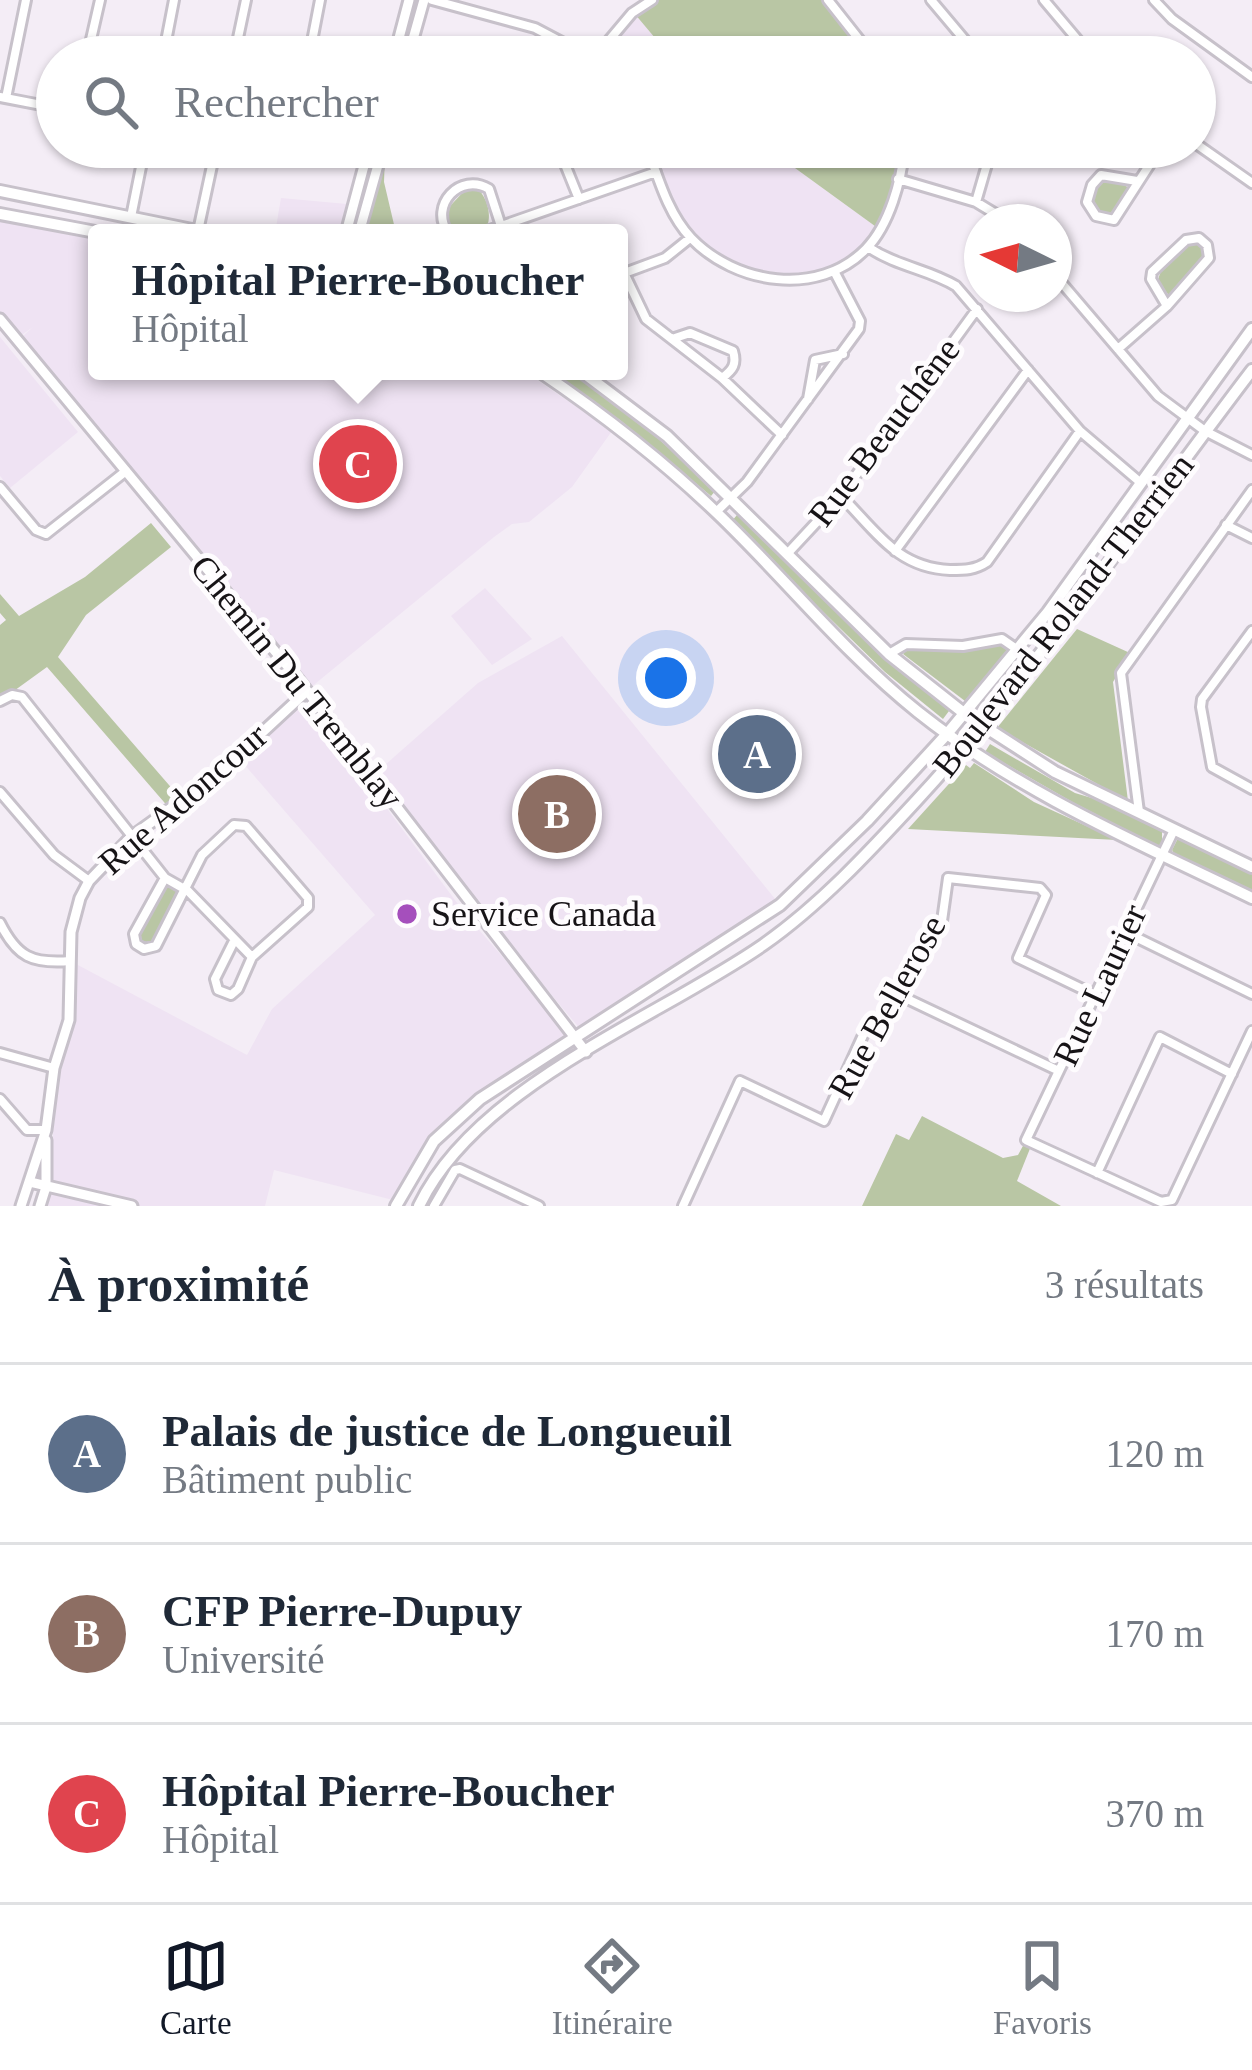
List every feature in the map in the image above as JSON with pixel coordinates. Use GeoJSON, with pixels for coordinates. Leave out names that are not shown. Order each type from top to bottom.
{"type":"FeatureCollection","features":[{"type":"Feature","properties":{"kind":"main road"},"geometry":{"type":"LineString","coordinates":[[0,190],[164,224]]}},
{"type":"Feature","properties":{"kind":"main road"},"geometry":{"type":"LineString","coordinates":[[0,214],[88,231]]}},
{"type":"Feature","properties":{"kind":"main road","name":"Boulevard Roland-Therrien"},"geometry":{"type":"LineString","coordinates":[[396,1206],[425,1154],[480,1099],[780,905],[839,850],[1018,650],[1252,329]]}},
{"type":"Feature","properties":{"kind":"main road","name":"Boulevard Roland-Therrien"},"geometry":{"type":"LineString","coordinates":[[419,1206],[441,1168],[471,1132],[586,1052],[747,955],[794,920],[885,834],[967,747],[1066,624],[1252,370]]}},
{"type":"Feature","properties":{"kind":"main road"},"geometry":{"type":"LineString","coordinates":[[550,380],[638,443],[716,512],[862,663],[947,734],[1038,791],[1252,898]]}},
{"type":"Feature","properties":{"kind":"main road"},"geometry":{"type":"LineString","coordinates":[[592,380],[668,436],[890,654],[965,714],[1055,772],[1252,867]]}},
{"type":"Feature","properties":{"kind":"street"},"geometry":{"type":"LineString","coordinates":[[26,0],[3,98],[36,104]]}},
{"type":"Feature","properties":{"kind":"street"},"geometry":{"type":"LineString","coordinates":[[92,36],[100,0]]}},
{"type":"Feature","properties":{"kind":"street"},"geometry":{"type":"LineString","coordinates":[[167,36],[174,0]]}},
{"type":"Feature","properties":{"kind":"street"},"geometry":{"type":"LineString","coordinates":[[238,36],[246,0]]}},
{"type":"Feature","properties":{"kind":"street"},"geometry":{"type":"LineString","coordinates":[[313,36],[320,0]]}},
{"type":"Feature","properties":{"kind":"street"},"geometry":{"type":"LineString","coordinates":[[400,36],[409,0]]}},
{"type":"Feature","properties":{"kind":"street"},"geometry":{"type":"LineString","coordinates":[[415,36],[428,0],[551,36]]}},
{"type":"Feature","properties":{"kind":"street"},"geometry":{"type":"LineString","coordinates":[[611,36],[652,0]]}},
{"type":"Feature","properties":{"kind":"street"},"geometry":{"type":"LineString","coordinates":[[828,0],[856,36]]}},
{"type":"Feature","properties":{"kind":"street"},"geometry":{"type":"LineString","coordinates":[[932,0],[962,36]]}},
{"type":"Feature","properties":{"kind":"street"},"geometry":{"type":"LineString","coordinates":[[1044,0],[1074,36]]}},
{"type":"Feature","properties":{"kind":"street"},"geometry":{"type":"LineString","coordinates":[[1154,0],[1195,36]]}},
{"type":"Feature","properties":{"kind":"street"},"geometry":{"type":"LineString","coordinates":[[1216,51],[1252,77]]}},
{"type":"Feature","properties":{"kind":"street"},"geometry":{"type":"LineString","coordinates":[[1216,158],[1252,183]]}},
{"type":"Feature","properties":{"kind":"street"},"geometry":{"type":"LineString","coordinates":[[131,217],[141,168]]}},
{"type":"Feature","properties":{"kind":"street"},"geometry":{"type":"LineString","coordinates":[[203,224],[213,168]]}},
{"type":"Feature","properties":{"kind":"street"},"geometry":{"type":"LineString","coordinates":[[348,224],[363,168]]}},
{"type":"Feature","properties":{"kind":"street"},"geometry":{"type":"LineString","coordinates":[[362,224],[377,168]]}},
{"type":"Feature","properties":{"kind":"street"},"geometry":{"type":"LineString","coordinates":[[566,168],[579,199]]}},
{"type":"Feature","properties":{"kind":"street"},"geometry":{"type":"LineString","coordinates":[[655,168],[670,207],[690,238],[752,276],[796,280],[834,271],[868,247],[885,221],[900,168]]}},
{"type":"Feature","properties":{"kind":"street"},"geometry":{"type":"LineString","coordinates":[[976,202],[988,168]]}},
{"type":"Feature","properties":{"kind":"street"},"geometry":{"type":"LineString","coordinates":[[1137,181],[1102,175],[1092,185],[1088,202],[1096,216],[1114,220],[1146,168]]}},
{"type":"Feature","properties":{"kind":"street"},"geometry":{"type":"LineString","coordinates":[[507,224],[656,172]]}},
{"type":"Feature","properties":{"kind":"street"},"geometry":{"type":"LineString","coordinates":[[898,179],[979,204]]}},
{"type":"Feature","properties":{"kind":"street"},"geometry":{"type":"LineString","coordinates":[[442,224],[443,206],[467,182],[489,189],[500,224]]}},
{"type":"Feature","properties":{"kind":"street"},"geometry":{"type":"LineString","coordinates":[[628,272],[665,258],[690,238]]}},
{"type":"Feature","properties":{"kind":"street"},"geometry":{"type":"LineString","coordinates":[[1118,349],[1167,306],[1209,258],[1207,245],[1199,238],[1186,240],[1152,272],[1151,279],[1167,306]]}},
{"type":"Feature","properties":{"kind":"street"},"geometry":{"type":"LineString","coordinates":[[868,247],[898,266],[950,282],[964,297]]}},
{"type":"Feature","properties":{"kind":"street"},"geometry":{"type":"LineString","coordinates":[[716,512],[782,435],[859,329],[860,321],[834,271]]}},
{"type":"Feature","properties":{"kind":"street"},"geometry":{"type":"LineString","coordinates":[[628,288],[638,310],[722,378],[782,435]]}},
{"type":"Feature","properties":{"kind":"street"},"geometry":{"type":"LineString","coordinates":[[1072,295],[1158,396],[1205,431],[1252,455]]}},
{"type":"Feature","properties":{"kind":"street","name":"Rue Beauchêne"},"geometry":{"type":"LineString","coordinates":[[788,553],[841,496],[974,312]]}},
{"type":"Feature","properties":{"kind":"street"},"geometry":{"type":"LineString","coordinates":[[979,312],[1080,431],[1141,483]]}},
{"type":"Feature","properties":{"kind":"street","name":"Chemin Du Tremblay"},"geometry":{"type":"LineString","coordinates":[[0,320],[307,691],[586,1052]]}},
{"type":"Feature","properties":{"kind":"street"},"geometry":{"type":"LineString","coordinates":[[672,339],[691,333],[733,351],[736,360],[722,378]]}},
{"type":"Feature","properties":{"kind":"street"},"geometry":{"type":"LineString","coordinates":[[808,401],[815,360],[843,354]]}},
{"type":"Feature","properties":{"kind":"street"},"geometry":{"type":"LineString","coordinates":[[895,551],[1028,370]]}},
{"type":"Feature","properties":{"kind":"street"},"geometry":{"type":"LineString","coordinates":[[841,496],[914,565],[967,571],[988,562],[1080,431]]}},
{"type":"Feature","properties":{"kind":"street"},"geometry":{"type":"LineString","coordinates":[[0,487],[36,530],[45,534],[126,471]]}},
{"type":"Feature","properties":{"kind":"street"},"geometry":{"type":"LineString","coordinates":[[1139,813],[1120,673],[1252,490]]}},
{"type":"Feature","properties":{"kind":"street"},"geometry":{"type":"LineString","coordinates":[[1226,525],[1252,538]]}},
{"type":"Feature","properties":{"kind":"street"},"geometry":{"type":"LineString","coordinates":[[1252,631],[1202,699],[1201,707],[1212,767],[1252,789]]}},
{"type":"Feature","properties":{"kind":"street","name":"Boulevard Roland-Therrien"},"geometry":{"type":"LineString","coordinates":[[890,654],[906,644],[963,646],[1002,639],[1018,650]]}},
{"type":"Feature","properties":{"kind":"street","name":"Rue Adoncour"},"geometry":{"type":"LineString","coordinates":[[40,1206],[46,1186],[46,1130],[54,1068],[69,1020],[74,915],[89,881],[131,837],[214,777],[307,691]]}},
{"type":"Feature","properties":{"kind":"street"},"geometry":{"type":"LineString","coordinates":[[0,701],[11,695],[22,697],[165,878],[188,890],[252,957]]}},
{"type":"Feature","properties":{"kind":"street"},"geometry":{"type":"LineString","coordinates":[[0,792],[54,855],[89,881]]}},
{"type":"Feature","properties":{"kind":"street"},"geometry":{"type":"LineString","coordinates":[[165,878],[134,934],[136,944],[144,949],[156,946],[210,845],[234,825],[246,826],[308,898],[308,907],[252,957],[231,995],[218,989],[215,979],[234,941]]}},
{"type":"Feature","properties":{"kind":"street","name":"Rue Laurier"},"geometry":{"type":"LineString","coordinates":[[1097,1173],[1026,1140],[1174,830]]}},
{"type":"Feature","properties":{"kind":"street","name":"Rue Bellerose"},"geometry":{"type":"LineString","coordinates":[[684,1206],[740,1081],[824,1121],[865,1031],[902,996],[942,921],[948,878],[1040,888],[1046,895],[1018,958],[1095,995]]}},
{"type":"Feature","properties":{"kind":"street"},"geometry":{"type":"LineString","coordinates":[[0,923],[16,951],[29,961],[70,961]]}},
{"type":"Feature","properties":{"kind":"street"},"geometry":{"type":"LineString","coordinates":[[1125,932],[1252,994]]}},
{"type":"Feature","properties":{"kind":"street"},"geometry":{"type":"LineString","coordinates":[[902,996],[1059,1071]]}},
{"type":"Feature","properties":{"kind":"street"},"geometry":{"type":"LineString","coordinates":[[1232,1074],[1160,1037],[1097,1173],[1161,1202],[1172,1200],[1232,1074],[1252,1031]]}},
{"type":"Feature","properties":{"kind":"street"},"geometry":{"type":"LineString","coordinates":[[0,1053],[54,1068]]}},
{"type":"Feature","properties":{"kind":"street"},"geometry":{"type":"LineString","coordinates":[[0,1099],[27,1130],[46,1130]]}},
{"type":"Feature","properties":{"kind":"street","name":"Rue Adoncour"},"geometry":{"type":"LineString","coordinates":[[21,1206],[46,1130]]}},
{"type":"Feature","properties":{"kind":"street"},"geometry":{"type":"LineString","coordinates":[[434,1206],[460,1169],[539,1206]]}},
{"type":"Feature","properties":{"kind":"street"},"geometry":{"type":"LineString","coordinates":[[30,1182],[132,1206]]}},
{"type":"Feature","properties":{"kind":"shaded area"},"geometry":{"type":"Polygon","coordinates":[[[634,13],[653,36],[615,36],[634,13]]]}},
{"type":"Feature","properties":{"kind":"shaded area"},"geometry":{"type":"Polygon","coordinates":[[[658,168],[795,168],[879,229],[851,261],[813,276],[777,279],[752,274],[708,250],[689,233],[658,168]]]}},
{"type":"Feature","properties":{"kind":"shaded area"},"geometry":{"type":"Polygon","coordinates":[[[281,198],[347,204],[341,224],[277,224],[281,198]]]}},
{"type":"Feature","properties":{"kind":"shaded area"},"geometry":{"type":"Polygon","coordinates":[[[0,214],[88,231],[88,380],[537,380],[612,431],[572,487],[529,522],[512,524],[494,537],[310,688],[23,336],[33,327],[16,339],[0,319],[0,214]]]}},
{"type":"Feature","properties":{"kind":"shaded area"},"geometry":{"type":"Polygon","coordinates":[[[0,337],[78,432],[10,488],[0,476],[0,337]]]}},
{"type":"Feature","properties":{"kind":"shaded area"},"geometry":{"type":"Polygon","coordinates":[[[485,588],[532,639],[492,665],[451,616],[485,588]]]}},
{"type":"Feature","properties":{"kind":"shaded area"},"geometry":{"type":"Polygon","coordinates":[[[562,636],[776,900],[581,1030],[481,911],[377,772],[478,683],[562,636]]]}},
{"type":"Feature","properties":{"kind":"shaded area"},"geometry":{"type":"Polygon","coordinates":[[[300,698],[466,915],[570,1034],[456,1113],[412,1166],[393,1200],[274,1170],[265,1206],[46,1206],[58,1083],[76,1004],[76,964],[247,1055],[272,1009],[375,915],[236,755],[300,698]]]}},
{"type":"Feature","properties":{"kind":"green space"},"geometry":{"type":"Polygon","coordinates":[[[655,0],[827,0],[855,36],[653,36],[634,13],[655,0]]]}},
{"type":"Feature","properties":{"kind":"green space"},"geometry":{"type":"Polygon","coordinates":[[[381,168],[384,168],[394,224],[367,224],[381,168]]]}},
{"type":"Feature","properties":{"kind":"green space"},"geometry":{"type":"Polygon","coordinates":[[[795,168],[897,168],[879,229],[795,168]]]}},
{"type":"Feature","properties":{"kind":"green space"},"geometry":{"type":"Polygon","coordinates":[[[1103,179],[1124,182],[1128,189],[1114,215],[1099,213],[1092,201],[1091,191],[1103,179]]]}},
{"type":"Feature","properties":{"kind":"green space"},"geometry":{"type":"Polygon","coordinates":[[[468,187],[476,187],[486,200],[488,224],[449,224],[450,206],[468,187]]]}},
{"type":"Feature","properties":{"kind":"green space"},"geometry":{"type":"Polygon","coordinates":[[[1196,243],[1205,250],[1204,256],[1170,297],[1158,281],[1160,275],[1178,252],[1196,243]]]}},
{"type":"Feature","properties":{"kind":"green space"},"geometry":{"type":"Polygon","coordinates":[[[560,380],[581,380],[626,410],[716,490],[711,496],[620,420],[560,380]]]}},
{"type":"Feature","properties":{"kind":"green space"},"geometry":{"type":"Polygon","coordinates":[[[737,515],[848,624],[949,711],[943,719],[885,672],[731,522],[737,515]]]}},
{"type":"Feature","properties":{"kind":"green space"},"geometry":{"type":"Polygon","coordinates":[[[151,523],[171,547],[86,615],[58,657],[182,800],[170,809],[47,667],[0,701],[0,625],[6,620],[0,613],[0,594],[19,616],[85,577],[151,523]]]}},
{"type":"Feature","properties":{"kind":"green space"},"geometry":{"type":"Polygon","coordinates":[[[1077,629],[1130,653],[1113,682],[1128,801],[997,728],[1077,629]]]}},
{"type":"Feature","properties":{"kind":"green space"},"geometry":{"type":"Polygon","coordinates":[[[997,643],[1009,650],[965,701],[903,654],[909,647],[969,649],[997,643]]]}},
{"type":"Feature","properties":{"kind":"green space"},"geometry":{"type":"Polygon","coordinates":[[[990,744],[1075,793],[1162,831],[1162,844],[1074,803],[985,752],[990,744]]]}},
{"type":"Feature","properties":{"kind":"green space"},"geometry":{"type":"Polygon","coordinates":[[[974,763],[1034,802],[1117,840],[908,829],[966,765],[970,768],[974,763]]]}},
{"type":"Feature","properties":{"kind":"green space"},"geometry":{"type":"Polygon","coordinates":[[[1182,839],[1252,872],[1252,892],[1175,855],[1172,850],[1182,839]]]}},
{"type":"Feature","properties":{"kind":"green space"},"geometry":{"type":"Polygon","coordinates":[[[166,881],[185,891],[155,944],[144,947],[136,934],[166,881]]]}},
{"type":"Feature","properties":{"kind":"green space"},"geometry":{"type":"Polygon","coordinates":[[[922,1116],[1003,1158],[1018,1155],[1024,1144],[1031,1146],[1017,1181],[1061,1206],[862,1206],[896,1134],[909,1140],[922,1116]]]}},
{"type":"Feature","properties":{"kind":"place","name":"Hôpital Pierre-Boucher"},"geometry":{"type":"Point","coordinates":[358,464]}},
{"type":"Feature","properties":{"kind":"place","name":"Palais de justice de Longueuil"},"geometry":{"type":"Point","coordinates":[757,754]}},
{"type":"Feature","properties":{"kind":"place","name":"CFP Pierre-Dupuy"},"geometry":{"type":"Point","coordinates":[557,814]}},
{"type":"Feature","properties":{"kind":"place","name":"Service Canada"},"geometry":{"type":"Point","coordinates":[407,914]}}]}
